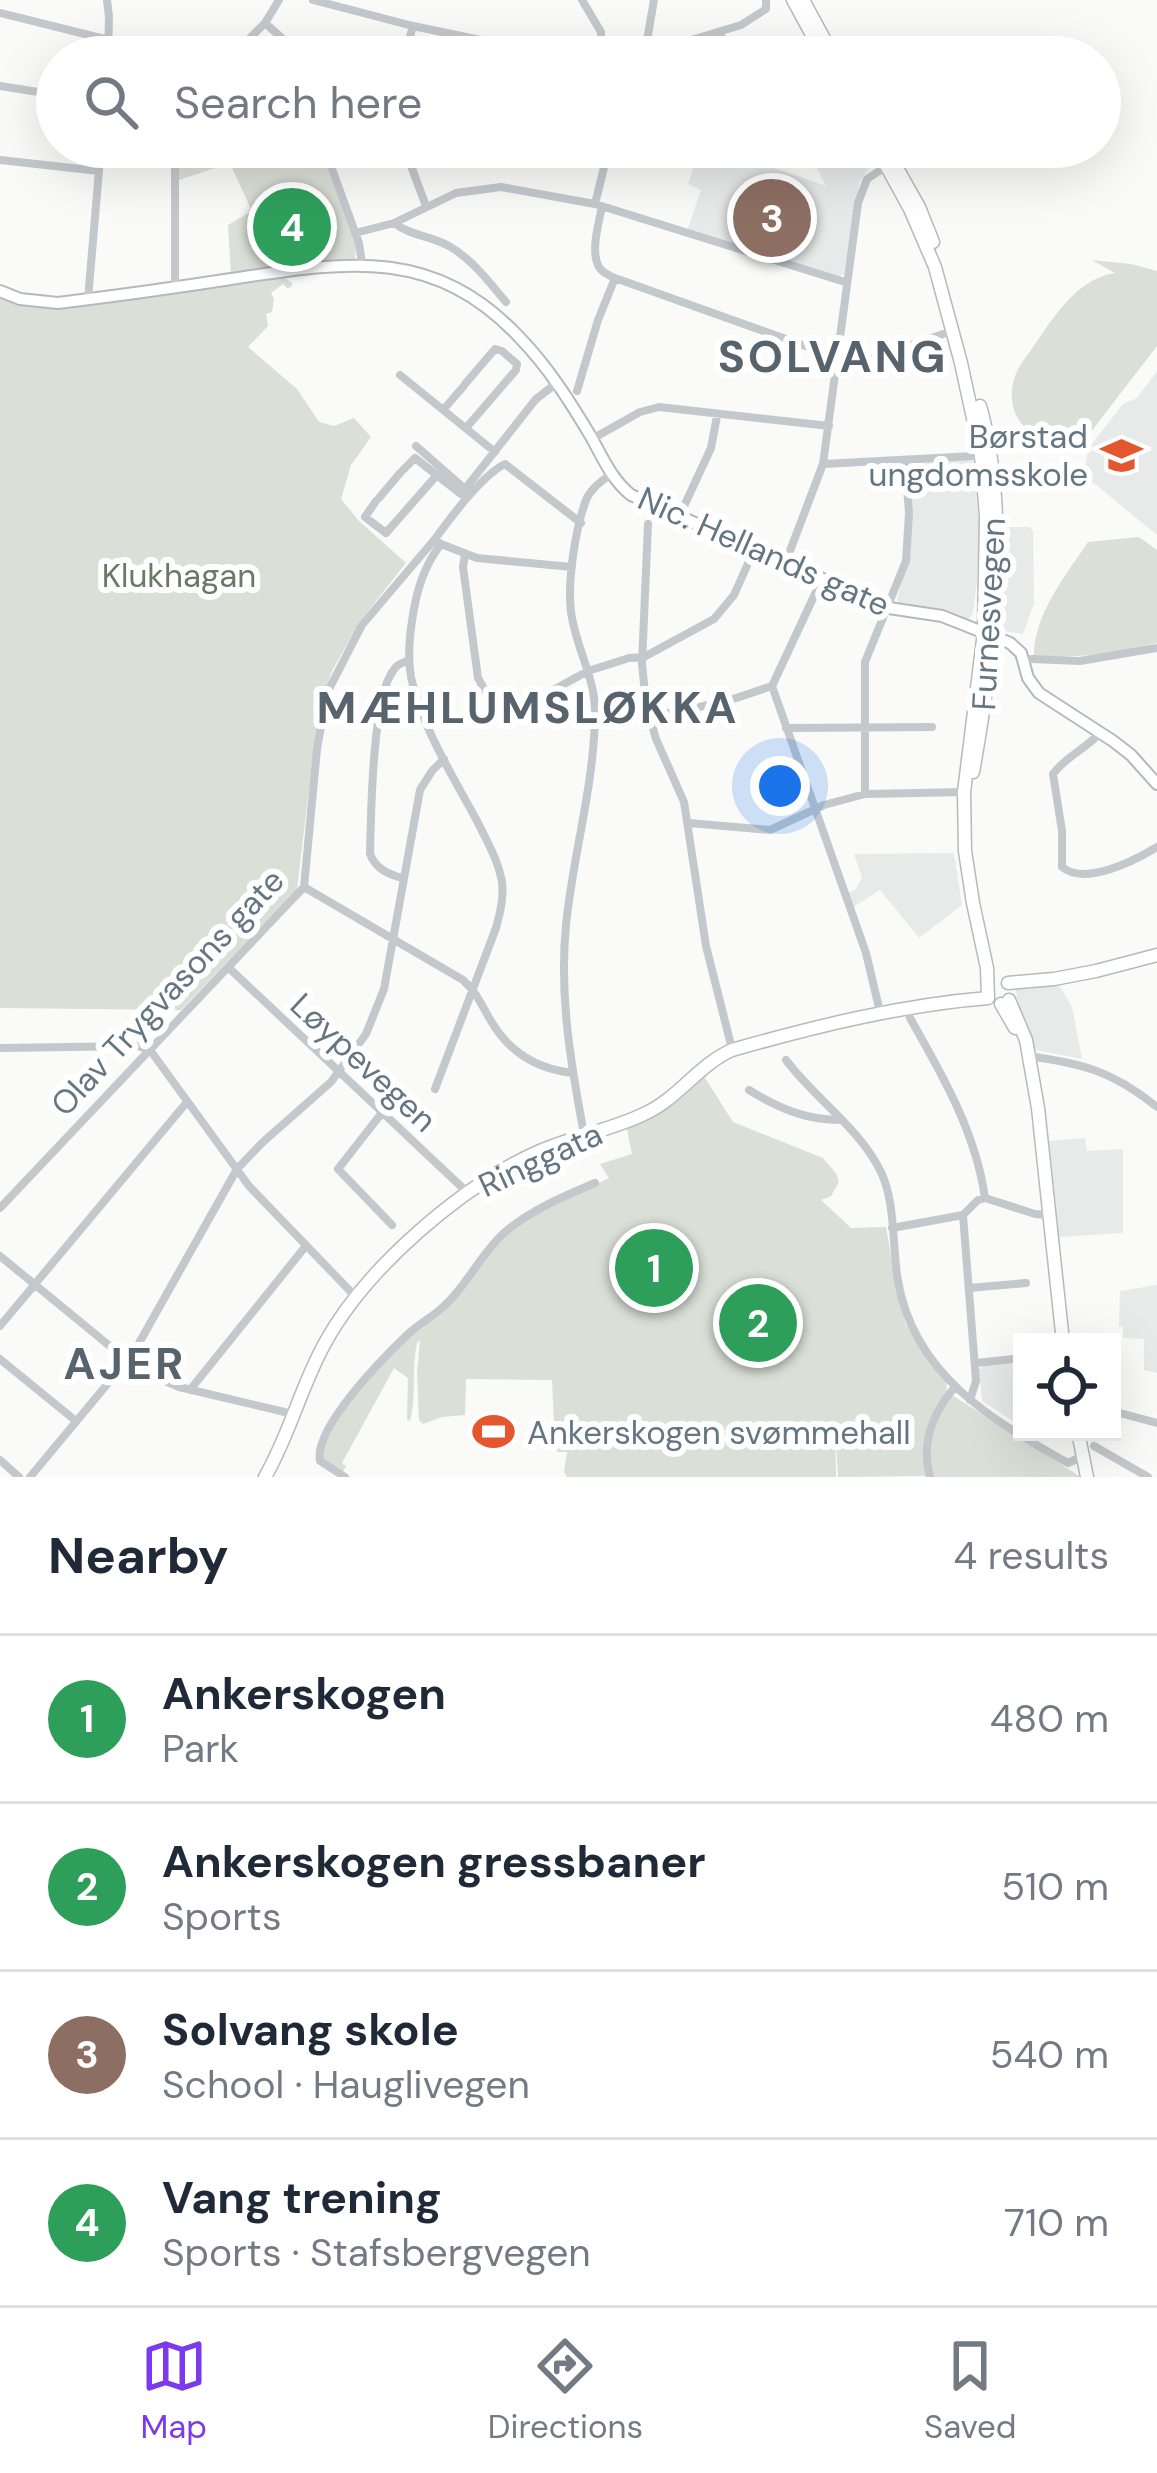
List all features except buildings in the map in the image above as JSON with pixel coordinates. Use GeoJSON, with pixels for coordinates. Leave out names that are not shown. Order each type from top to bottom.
{"type":"FeatureCollection","features":[{"type":"Feature","properties":{"kind":"main road"},"geometry":{"type":"LineString","coordinates":[[793,0],[813,36]]}},
{"type":"Feature","properties":{"kind":"main road"},"geometry":{"type":"LineString","coordinates":[[803,0],[823,36]]}},
{"type":"Feature","properties":{"kind":"main road","name":"Furnesvegen"},"geometry":{"type":"LineString","coordinates":[[893,168],[929,230],[989,444],[995,517],[982,724],[965,812],[969,879],[1000,991],[1026,1040],[1038,1108],[1062,1333]]}},
{"type":"Feature","properties":{"kind":"main road"},"geometry":{"type":"LineString","coordinates":[[0,291],[46,303],[362,264],[422,273],[475,299],[517,334],[557,383],[611,474]]}},
{"type":"Feature","properties":{"kind":"main road","name":"Nic. Hellands gate"},"geometry":{"type":"LineString","coordinates":[[611,474],[631,495],[890,608],[942,616],[988,634]]}},
{"type":"Feature","properties":{"kind":"main road"},"geometry":{"type":"LineString","coordinates":[[988,634],[1017,647],[1039,693],[1131,755],[1157,784]]}},
{"type":"Feature","properties":{"kind":"main road","name":"Ringgata"},"geometry":{"type":"LineString","coordinates":[[266,1477],[318,1356],[343,1315],[425,1226],[466,1192],[518,1161],[652,1110],[711,1061],[732,1050],[881,1013],[1157,955]]}},
{"type":"Feature","properties":{"kind":"main road"},"geometry":{"type":"LineString","coordinates":[[1080,1441],[1088,1477]]}},
{"type":"Feature","properties":{"kind":"street"},"geometry":{"type":"LineString","coordinates":[[107,0],[109,36]]}},
{"type":"Feature","properties":{"kind":"street"},"geometry":{"type":"LineString","coordinates":[[252,36],[278,0]]}},
{"type":"Feature","properties":{"kind":"street"},"geometry":{"type":"LineString","coordinates":[[313,0],[461,36]]}},
{"type":"Feature","properties":{"kind":"street"},"geometry":{"type":"LineString","coordinates":[[582,0],[601,36]]}},
{"type":"Feature","properties":{"kind":"street"},"geometry":{"type":"LineString","coordinates":[[648,36],[654,0]]}},
{"type":"Feature","properties":{"kind":"street"},"geometry":{"type":"LineString","coordinates":[[707,36],[761,14],[766,0]]}},
{"type":"Feature","properties":{"kind":"street"},"geometry":{"type":"LineString","coordinates":[[0,13],[93,36]]}},
{"type":"Feature","properties":{"kind":"street"},"geometry":{"type":"LineString","coordinates":[[265,23],[280,36]]}},
{"type":"Feature","properties":{"kind":"street"},"geometry":{"type":"LineString","coordinates":[[409,36],[412,26]]}},
{"type":"Feature","properties":{"kind":"street"},"geometry":{"type":"LineString","coordinates":[[720,32],[721,36]]}},
{"type":"Feature","properties":{"kind":"street"},"geometry":{"type":"LineString","coordinates":[[0,86],[36,92]]}},
{"type":"Feature","properties":{"kind":"street"},"geometry":{"type":"LineString","coordinates":[[0,160],[36,164]]}},
{"type":"Feature","properties":{"kind":"street"},"geometry":{"type":"LineString","coordinates":[[72,168],[99,171]]}},
{"type":"Feature","properties":{"kind":"street"},"geometry":{"type":"LineString","coordinates":[[88,298],[99,168]]}},
{"type":"Feature","properties":{"kind":"street"},"geometry":{"type":"LineString","coordinates":[[175,168],[175,288]]}},
{"type":"Feature","properties":{"kind":"street"},"geometry":{"type":"LineString","coordinates":[[332,168],[362,264]]}},
{"type":"Feature","properties":{"kind":"street"},"geometry":{"type":"LineString","coordinates":[[412,168],[426,206]]}},
{"type":"Feature","properties":{"kind":"street"},"geometry":{"type":"LineString","coordinates":[[605,168],[598,205],[597,264],[615,278],[835,355],[867,360],[943,334]]}},
{"type":"Feature","properties":{"kind":"street"},"geometry":{"type":"LineString","coordinates":[[785,563],[823,464],[858,203],[867,179],[883,168]]}},
{"type":"Feature","properties":{"kind":"street"},"geometry":{"type":"LineString","coordinates":[[355,233],[394,223],[456,193],[494,186],[598,205],[845,282]]}},
{"type":"Feature","properties":{"kind":"street"},"geometry":{"type":"LineString","coordinates":[[394,223],[459,252],[506,302]]}},
{"type":"Feature","properties":{"kind":"street"},"geometry":{"type":"LineString","coordinates":[[577,391],[615,278]]}},
{"type":"Feature","properties":{"kind":"street"},"geometry":{"type":"LineString","coordinates":[[443,410],[495,349],[502,351],[517,364],[516,370],[466,428]]}},
{"type":"Feature","properties":{"kind":"street"},"geometry":{"type":"LineString","coordinates":[[400,375],[495,452]]}},
{"type":"Feature","properties":{"kind":"street"},"geometry":{"type":"LineString","coordinates":[[437,475],[386,533],[365,517],[415,458],[437,475],[461,494],[536,400],[557,383]]}},
{"type":"Feature","properties":{"kind":"street"},"geometry":{"type":"LineString","coordinates":[[592,439],[652,408],[829,426]]}},
{"type":"Feature","properties":{"kind":"street"},"geometry":{"type":"LineString","coordinates":[[679,518],[711,448],[717,416]]}},
{"type":"Feature","properties":{"kind":"street"},"geometry":{"type":"LineString","coordinates":[[416,446],[465,489]]}},
{"type":"Feature","properties":{"kind":"street"},"geometry":{"type":"LineString","coordinates":[[823,464],[974,456]]}},
{"type":"Feature","properties":{"kind":"street"},"geometry":{"type":"LineString","coordinates":[[865,794],[865,662],[890,608],[908,550],[905,461]]}},
{"type":"Feature","properties":{"kind":"street"},"geometry":{"type":"LineString","coordinates":[[435,1088],[499,916],[502,886],[494,856],[418,700],[409,660],[420,583],[438,541],[500,465],[505,464],[581,523]]}},
{"type":"Feature","properties":{"kind":"street"},"geometry":{"type":"LineString","coordinates":[[584,1135],[564,1002],[564,956],[595,717],[594,688],[571,613],[572,567],[590,493],[611,474]]}},
{"type":"Feature","properties":{"kind":"street"},"geometry":{"type":"LineString","coordinates":[[648,524],[644,690],[656,739],[684,802],[706,946],[732,1050]]}},
{"type":"Feature","properties":{"kind":"street"},"geometry":{"type":"LineString","coordinates":[[438,541],[465,555],[500,562],[572,567]]}},
{"type":"Feature","properties":{"kind":"street","name":"Olav Trygvasons gate"},"geometry":{"type":"LineString","coordinates":[[0,1208],[304,887],[317,748],[328,693],[362,625],[438,541]]}},
{"type":"Feature","properties":{"kind":"street"},"geometry":{"type":"LineString","coordinates":[[465,555],[478,678],[489,698],[505,707],[520,708],[588,671],[644,657],[714,619],[734,595],[754,550]]}},
{"type":"Feature","properties":{"kind":"street"},"geometry":{"type":"LineString","coordinates":[[822,579],[772,686],[866,953],[881,1013]]}},
{"type":"Feature","properties":{"kind":"street"},"geometry":{"type":"LineString","coordinates":[[1031,659],[1080,662],[1157,648]]}},
{"type":"Feature","properties":{"kind":"street"},"geometry":{"type":"LineString","coordinates":[[402,878],[373,862],[371,804],[383,695],[392,672],[409,660]]}},
{"type":"Feature","properties":{"kind":"street"},"geometry":{"type":"LineString","coordinates":[[650,717],[724,702],[772,686]]}},
{"type":"Feature","properties":{"kind":"street"},"geometry":{"type":"LineString","coordinates":[[786,728],[932,727]]}},
{"type":"Feature","properties":{"kind":"street"},"geometry":{"type":"LineString","coordinates":[[1101,732],[1053,774],[1062,867],[1075,875],[1088,874],[1157,848]]}},
{"type":"Feature","properties":{"kind":"street"},"geometry":{"type":"LineString","coordinates":[[30,1477],[144,1336],[237,1168],[338,1074],[366,1034],[384,989],[420,790],[444,759]]}},
{"type":"Feature","properties":{"kind":"street"},"geometry":{"type":"LineString","coordinates":[[688,823],[770,830],[814,809],[865,794],[967,792]]}},
{"type":"Feature","properties":{"kind":"street"},"geometry":{"type":"LineString","coordinates":[[304,887],[463,980],[515,1051],[545,1068],[572,1073]]}},
{"type":"Feature","properties":{"kind":"street","name":"Løypevegen"},"geometry":{"type":"LineString","coordinates":[[229,968],[466,1192]]}},
{"type":"Feature","properties":{"kind":"street"},"geometry":{"type":"LineString","coordinates":[[910,1018],[962,1117],[985,1198]]}},
{"type":"Feature","properties":{"kind":"street"},"geometry":{"type":"LineString","coordinates":[[0,1048],[136,1046],[150,1050],[249,1186],[352,1293]]}},
{"type":"Feature","properties":{"kind":"street"},"geometry":{"type":"LineString","coordinates":[[1029,1056],[1084,1065],[1125,1083],[1157,1107]]}},
{"type":"Feature","properties":{"kind":"street"},"geometry":{"type":"LineString","coordinates":[[786,1060],[844,1120],[882,1174],[897,1276],[909,1321],[932,1359],[954,1388],[979,1407],[1068,1463],[1082,1456]]}},
{"type":"Feature","properties":{"kind":"street"},"geometry":{"type":"LineString","coordinates":[[749,1090],[791,1113],[844,1120]]}},
{"type":"Feature","properties":{"kind":"street"},"geometry":{"type":"LineString","coordinates":[[0,1326],[188,1101]]}},
{"type":"Feature","properties":{"kind":"street"},"geometry":{"type":"LineString","coordinates":[[381,1114],[338,1169],[392,1225]]}},
{"type":"Feature","properties":{"kind":"street"},"geometry":{"type":"LineString","coordinates":[[345,1477],[318,1457],[340,1408],[408,1334],[446,1305],[504,1233],[596,1183]]}},
{"type":"Feature","properties":{"kind":"street"},"geometry":{"type":"LineString","coordinates":[[892,1228],[963,1215],[985,1198],[1049,1214]]}},
{"type":"Feature","properties":{"kind":"street"},"geometry":{"type":"LineString","coordinates":[[963,1215],[976,1363],[970,1400]]}},
{"type":"Feature","properties":{"kind":"street"},"geometry":{"type":"LineString","coordinates":[[190,1390],[305,1247]]}},
{"type":"Feature","properties":{"kind":"street"},"geometry":{"type":"LineString","coordinates":[[0,1256],[155,1378],[295,1414]]}},
{"type":"Feature","properties":{"kind":"street"},"geometry":{"type":"LineString","coordinates":[[969,1288],[1026,1283]]}},
{"type":"Feature","properties":{"kind":"street"},"geometry":{"type":"LineString","coordinates":[[0,1359],[76,1421]]}},
{"type":"Feature","properties":{"kind":"street"},"geometry":{"type":"LineString","coordinates":[[976,1363],[1013,1359]]}},
{"type":"Feature","properties":{"kind":"street"},"geometry":{"type":"LineString","coordinates":[[930,1477],[926,1440],[954,1388]]}},
{"type":"Feature","properties":{"kind":"street"},"geometry":{"type":"LineString","coordinates":[[1121,1413],[1157,1423]]}},
{"type":"Feature","properties":{"kind":"street"},"geometry":{"type":"LineString","coordinates":[[1094,1446],[1148,1477]]}},
{"type":"Feature","properties":{"kind":"street"},"geometry":{"type":"LineString","coordinates":[[0,1460],[19,1477]]}},
{"type":"Feature","properties":{"kind":"shaded area"},"geometry":{"type":"Polygon","coordinates":[[[693,168],[774,168],[826,186],[817,168],[869,168],[859,183],[844,274],[837,277],[687,231],[701,190],[688,184],[693,168]]]}},
{"type":"Feature","properties":{"kind":"shaded area","name":"Børstad ungdomsskole"},"geometry":{"type":"Polygon","coordinates":[[[1157,371],[1157,535],[1084,475],[1088,449],[1123,404],[1137,398],[1157,371]]]}},
{"type":"Feature","properties":{"kind":"shaded area"},"geometry":{"type":"Polygon","coordinates":[[[973,459],[979,525],[973,612],[969,619],[899,606],[911,549],[908,463],[973,459]]]}},
{"type":"Feature","properties":{"kind":"shaded area"},"geometry":{"type":"Polygon","coordinates":[[[1009,527],[1033,531],[1034,603],[1023,634],[1006,631],[1000,623],[1001,534],[1009,527]]]}},
{"type":"Feature","properties":{"kind":"shaded area"},"geometry":{"type":"Polygon","coordinates":[[[954,853],[962,905],[919,938],[880,890],[852,908],[847,893],[862,878],[854,854],[954,853]]]}},
{"type":"Feature","properties":{"kind":"shaded area"},"geometry":{"type":"Polygon","coordinates":[[[1051,972],[1072,1007],[1082,1059],[1036,1050],[1018,1005],[1014,980],[1051,972]]]}},
{"type":"Feature","properties":{"kind":"shaded area"},"geometry":{"type":"Polygon","coordinates":[[[1085,1138],[1087,1151],[1123,1149],[1123,1233],[1059,1237],[1049,1141],[1085,1138]]]}},
{"type":"Feature","properties":{"kind":"shaded area"},"geometry":{"type":"Polygon","coordinates":[[[1157,1285],[1157,1373],[1144,1370],[1144,1339],[1123,1338],[1119,1326],[1120,1291],[1157,1285]]]}},
{"type":"Feature","properties":{"kind":"shaded area"},"geometry":{"type":"Polygon","coordinates":[[[1013,1362],[1013,1421],[982,1401],[979,1369],[1013,1362]]]}},
{"type":"Feature","properties":{"kind":"green space"},"geometry":{"type":"Polygon","coordinates":[[[179,168],[215,168],[179,180],[179,168]]]}},
{"type":"Feature","properties":{"kind":"green space"},"geometry":{"type":"Polygon","coordinates":[[[232,168],[328,168],[356,245],[355,259],[231,275],[228,225],[252,211],[232,168]]]}},
{"type":"Feature","properties":{"kind":"green space"},"geometry":{"type":"Polygon","coordinates":[[[1092,260],[1157,271],[1157,346],[1080,446],[1031,432],[1017,416],[1012,396],[1021,364],[1061,308],[1085,285],[1115,273],[1092,260]]]}},
{"type":"Feature","properties":{"kind":"green space","name":"Klukhagan"},"geometry":{"type":"Polygon","coordinates":[[[281,275],[292,286],[288,289],[283,284],[271,293],[268,326],[248,347],[297,389],[319,422],[334,426],[354,418],[371,437],[351,465],[341,499],[406,563],[361,620],[325,690],[297,889],[181,1010],[0,1008],[0,294],[22,303],[281,275]]]}},
{"type":"Feature","properties":{"kind":"green space"},"geometry":{"type":"Polygon","coordinates":[[[1139,537],[1157,550],[1157,643],[1096,654],[1034,656],[1045,610],[1088,542],[1139,537]]]}},
{"type":"Feature","properties":{"kind":"green space"},"geometry":{"type":"Polygon","coordinates":[[[702,1073],[733,1122],[823,1158],[839,1182],[831,1196],[821,1200],[851,1228],[886,1227],[906,1325],[946,1380],[947,1389],[925,1441],[928,1476],[838,1477],[835,1425],[836,1477],[567,1477],[567,1452],[557,1452],[559,1433],[552,1432],[552,1380],[466,1379],[465,1415],[423,1424],[417,1373],[420,1340],[410,1421],[408,1378],[394,1368],[342,1463],[346,1466],[342,1473],[320,1458],[332,1425],[345,1407],[405,1340],[444,1309],[504,1236],[536,1214],[609,1178],[600,1164],[632,1154],[626,1125],[702,1073]]]}},
{"type":"Feature","properties":{"kind":"green space"},"geometry":{"type":"Polygon","coordinates":[[[952,1395],[1013,1434],[1013,1441],[1023,1441],[1079,1477],[933,1477],[930,1455],[940,1414],[952,1395]]]}},
{"type":"Feature","properties":{"kind":"place","name":"Solvang skole"},"geometry":{"type":"Point","coordinates":[772,218]}},
{"type":"Feature","properties":{"kind":"place","name":"Vang trening"},"geometry":{"type":"Point","coordinates":[292,227]}},
{"type":"Feature","properties":{"kind":"place","name":"Børstad ungdomsskole"},"geometry":{"type":"Point","coordinates":[1122,455]}},
{"type":"Feature","properties":{"kind":"place","name":"Ankerskogen"},"geometry":{"type":"Point","coordinates":[654,1268]}},
{"type":"Feature","properties":{"kind":"place","name":"Ankerskogen gressbaner"},"geometry":{"type":"Point","coordinates":[758,1323]}},
{"type":"Feature","properties":{"kind":"place","name":"Ankerskogen svømmehall"},"geometry":{"type":"Point","coordinates":[493,1432]}},
{"type":"Feature","properties":{"kind":"district","name":"SOLVANG"},"geometry":{"type":"Point","coordinates":[833,356]}},
{"type":"Feature","properties":{"kind":"district","name":"MÆHLUMSLØKKA"},"geometry":{"type":"Point","coordinates":[528,707]}},
{"type":"Feature","properties":{"kind":"district","name":"AJER"},"geometry":{"type":"Point","coordinates":[125,1363]}}]}
